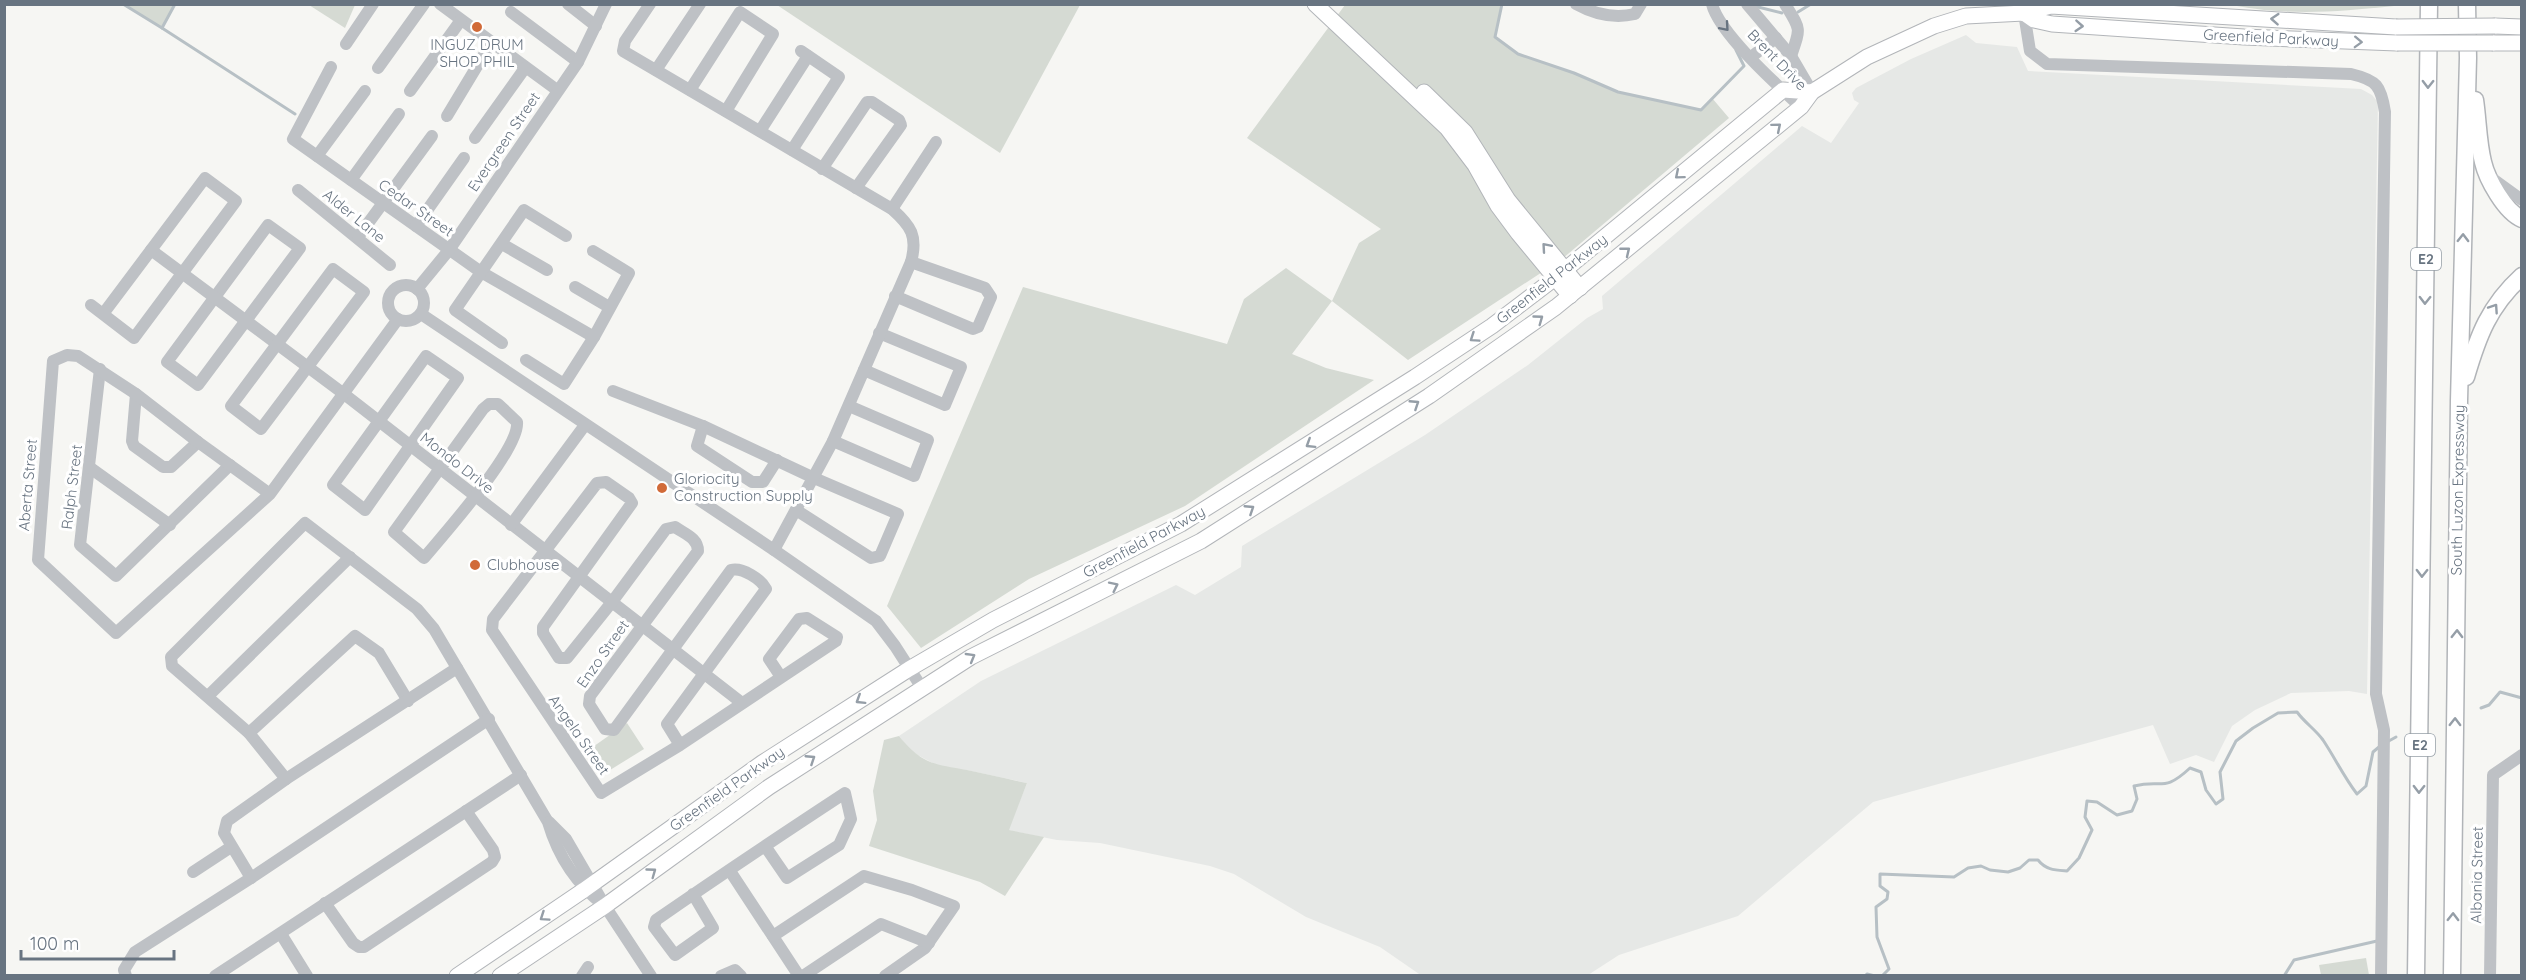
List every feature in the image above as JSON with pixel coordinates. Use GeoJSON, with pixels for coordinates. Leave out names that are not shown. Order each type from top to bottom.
{"type":"FeatureCollection","features":[{"type":"Feature","properties":{"kind":"highway","name":"E2"},"geometry":{"type":"LineString","coordinates":[[2416,975],[2429,4]]}},
{"type":"Feature","properties":{"kind":"highway","name":"South Luzon Expressway"},"geometry":{"type":"LineString","coordinates":[[2452,975],[2459,401],[2468,58],[2467,4]]}},
{"type":"Feature","properties":{"kind":"highway"},"geometry":{"type":"LineString","coordinates":[[2468,58],[2483,162],[2501,201],[2513,216],[2522,219]]}},
{"type":"Feature","properties":{"kind":"highway"},"geometry":{"type":"LineString","coordinates":[[2459,401],[2477,339],[2498,302],[2522,276]]}},
{"type":"Feature","properties":{"kind":"main road"},"geometry":{"type":"LineString","coordinates":[[1315,4],[1355,35]]}},
{"type":"Feature","properties":{"kind":"main road"},"geometry":{"type":"LineString","coordinates":[[1330,4],[1355,35],[1447,128],[1475,165],[1498,206],[1575,292]]}},
{"type":"Feature","properties":{"kind":"main road","name":"Greenfield Parkway"},"geometry":{"type":"LineString","coordinates":[[500,975],[605,906],[769,787],[971,657],[1201,540],[1429,396],[1575,292],[1801,107],[1812,92],[1867,57],[1934,26],[1966,16],[2051,6],[2396,27],[2522,27]]}},
{"type":"Feature","properties":{"kind":"main road","name":"Greenfield Parkway"},"geometry":{"type":"LineString","coordinates":[[2024,9],[2034,20],[2052,24],[2244,37],[2397,43],[2522,43]]}},
{"type":"Feature","properties":{"kind":"main road"},"geometry":{"type":"LineString","coordinates":[[1783,90],[1812,92]]}},
{"type":"Feature","properties":{"kind":"main road","name":"Greenfield Parkway"},"geometry":{"type":"LineString","coordinates":[[458,975],[588,887],[762,763],[909,669],[958,639],[1181,524],[1492,326],[1560,274],[1783,90]]}},
{"type":"Feature","properties":{"kind":"main road"},"geometry":{"type":"LineString","coordinates":[[1707,152],[1739,159]]}},
{"type":"Feature","properties":{"kind":"main road"},"geometry":{"type":"LineString","coordinates":[[1051,591],[1061,611]]}},
{"type":"Feature","properties":{"kind":"street"},"geometry":{"type":"LineString","coordinates":[[346,44],[373,4]]}},
{"type":"Feature","properties":{"kind":"street"},"geometry":{"type":"LineString","coordinates":[[378,68],[424,4]]}},
{"type":"Feature","properties":{"kind":"street"},"geometry":{"type":"LineString","coordinates":[[440,4],[490,43],[557,90]]}},
{"type":"Feature","properties":{"kind":"street"},"geometry":{"type":"LineString","coordinates":[[568,4],[596,26]]}},
{"type":"Feature","properties":{"kind":"street","name":"Evergreen Street"},"geometry":{"type":"LineString","coordinates":[[417,289],[449,250],[578,62],[606,4]]}},
{"type":"Feature","properties":{"kind":"street"},"geometry":{"type":"LineString","coordinates":[[650,4],[625,41],[623,51],[892,209],[904,219],[916,244],[911,262],[833,441],[774,550]]}},
{"type":"Feature","properties":{"kind":"street"},"geometry":{"type":"LineString","coordinates":[[656,70],[700,4]]}},
{"type":"Feature","properties":{"kind":"street"},"geometry":{"type":"LineString","coordinates":[[1576,4],[1604,15],[1622,17],[1635,14],[1639,5]]}},
{"type":"Feature","properties":{"kind":"street","name":"Brent Drive"},"geometry":{"type":"LineString","coordinates":[[1712,4],[1718,20],[1801,107]]}},
{"type":"Feature","properties":{"kind":"street","name":"Brent Drive"},"geometry":{"type":"LineString","coordinates":[[1747,4],[1791,56],[1812,92]]}},
{"type":"Feature","properties":{"kind":"street"},"geometry":{"type":"LineString","coordinates":[[1785,4],[1799,32],[1791,56]]}},
{"type":"Feature","properties":{"kind":"street"},"geometry":{"type":"LineString","coordinates":[[2024,9],[2030,51],[2047,64],[2351,74],[2367,78],[2377,85],[2382,94],[2385,112],[2376,694],[2384,730],[2385,754],[2381,975]]}},
{"type":"Feature","properties":{"kind":"street"},"geometry":{"type":"LineString","coordinates":[[511,12],[578,62]]}},
{"type":"Feature","properties":{"kind":"street"},"geometry":{"type":"LineString","coordinates":[[690,90],[740,12],[773,34],[726,111]]}},
{"type":"Feature","properties":{"kind":"street"},"geometry":{"type":"LineString","coordinates":[[410,91],[461,20]]}},
{"type":"Feature","properties":{"kind":"street"},"geometry":{"type":"LineString","coordinates":[[1751,57],[1776,38]]}},
{"type":"Feature","properties":{"kind":"street"},"geometry":{"type":"LineString","coordinates":[[447,117],[490,43]]}},
{"type":"Feature","properties":{"kind":"street"},"geometry":{"type":"LineString","coordinates":[[760,131],[804,54],[839,77],[792,150]]}},
{"type":"Feature","properties":{"kind":"street","name":"Cedar Street"},"geometry":{"type":"LineString","coordinates":[[331,67],[293,139],[481,272],[594,337]]}},
{"type":"Feature","properties":{"kind":"street"},"geometry":{"type":"LineString","coordinates":[[475,138],[525,68]]}},
{"type":"Feature","properties":{"kind":"street"},"geometry":{"type":"LineString","coordinates":[[316,156],[365,91]]}},
{"type":"Feature","properties":{"kind":"street"},"geometry":{"type":"LineString","coordinates":[[822,169],[867,102],[872,102],[899,120],[901,125],[856,188]]}},
{"type":"Feature","properties":{"kind":"street"},"geometry":{"type":"LineString","coordinates":[[351,180],[399,114]]}},
{"type":"Feature","properties":{"kind":"street"},"geometry":{"type":"LineString","coordinates":[[358,237],[432,136]]}},
{"type":"Feature","properties":{"kind":"street"},"geometry":{"type":"LineString","coordinates":[[892,209],[936,142]]}},
{"type":"Feature","properties":{"kind":"street"},"geometry":{"type":"LineString","coordinates":[[416,226],[464,159]]}},
{"type":"Feature","properties":{"kind":"street"},"geometry":{"type":"LineString","coordinates":[[2488,175],[2504,189],[2522,200]]}},
{"type":"Feature","properties":{"kind":"street"},"geometry":{"type":"LineString","coordinates":[[91,305],[134,338],[236,201],[205,178],[103,314]]}},
{"type":"Feature","properties":{"kind":"street","name":"Alder Lane"},"geometry":{"type":"LineString","coordinates":[[298,190],[390,265]]}},
{"type":"Feature","properties":{"kind":"street"},"geometry":{"type":"LineString","coordinates":[[502,343],[455,310],[524,210],[566,236]]}},
{"type":"Feature","properties":{"kind":"street"},"geometry":{"type":"LineString","coordinates":[[268,225],[300,248],[198,385],[167,362],[214,297],[268,225]]}},
{"type":"Feature","properties":{"kind":"street"},"geometry":{"type":"LineString","coordinates":[[502,244],[547,270]]}},
{"type":"Feature","properties":{"kind":"street","name":"Mondo Drive"},"geometry":{"type":"LineString","coordinates":[[151,250],[344,394],[742,703]]}},
{"type":"Feature","properties":{"kind":"street"},"geometry":{"type":"LineString","coordinates":[[526,360],[564,384],[594,337],[629,273],[593,251]]}},
{"type":"Feature","properties":{"kind":"street"},"geometry":{"type":"LineString","coordinates":[[896,297],[973,329],[978,327],[992,297],[989,292],[975,284],[911,262]]}},
{"type":"Feature","properties":{"kind":"street"},"geometry":{"type":"LineString","coordinates":[[333,268],[364,292],[261,429],[231,406],[277,344],[333,268]]}},
{"type":"Feature","properties":{"kind":"street"},"geometry":{"type":"LineString","coordinates":[[406,285],[417,289],[423,298],[421,314],[408,321],[398,319],[390,311],[388,305],[395,289],[406,285]]}},
{"type":"Feature","properties":{"kind":"street"},"geometry":{"type":"LineString","coordinates":[[575,287],[609,307]]}},
{"type":"Feature","properties":{"kind":"street"},"geometry":{"type":"LineString","coordinates":[[421,314],[774,550],[876,621],[922,688]]}},
{"type":"Feature","properties":{"kind":"street","name":"Aberta Street"},"geometry":{"type":"LineString","coordinates":[[270,494],[100,369],[78,356],[67,355],[53,361],[38,560],[116,633],[270,494],[398,319]]}},
{"type":"Feature","properties":{"kind":"street"},"geometry":{"type":"LineString","coordinates":[[864,370],[945,405],[961,367],[879,333]]}},
{"type":"Feature","properties":{"kind":"street"},"geometry":{"type":"LineString","coordinates":[[426,356],[458,378],[410,446],[365,510],[333,485],[426,356]]}},
{"type":"Feature","properties":{"kind":"street","name":"Ralph Street"},"geometry":{"type":"LineString","coordinates":[[100,369],[80,545],[116,576],[230,465]]}},
{"type":"Feature","properties":{"kind":"street"},"geometry":{"type":"LineString","coordinates":[[613,391],[703,426],[898,514],[880,555],[871,558],[796,510]]}},
{"type":"Feature","properties":{"kind":"street"},"geometry":{"type":"LineString","coordinates":[[136,394],[131,436],[134,446],[167,468],[171,467],[198,442]]}},
{"type":"Feature","properties":{"kind":"street"},"geometry":{"type":"LineString","coordinates":[[489,404],[498,404],[517,422],[518,430],[475,496],[424,558],[394,532],[483,409],[489,404]]}},
{"type":"Feature","properties":{"kind":"street"},"geometry":{"type":"LineString","coordinates":[[833,441],[914,476],[928,440],[849,406]]}},
{"type":"Feature","properties":{"kind":"street"},"geometry":{"type":"LineString","coordinates":[[511,525],[585,425]]}},
{"type":"Feature","properties":{"kind":"street"},"geometry":{"type":"LineString","coordinates":[[703,426],[697,442],[698,446],[753,482],[763,482],[777,460]]}},
{"type":"Feature","properties":{"kind":"street"},"geometry":{"type":"LineString","coordinates":[[89,467],[170,525]]}},
{"type":"Feature","properties":{"kind":"street"},"geometry":{"type":"LineString","coordinates":[[545,551],[597,483],[606,482],[629,498],[631,507],[542,630],[559,658],[567,658],[666,529],[675,527],[695,541],[698,551],[642,625]]}},
{"type":"Feature","properties":{"kind":"street"},"geometry":{"type":"LineString","coordinates":[[286,779],[249,733],[172,666],[171,657],[305,522],[417,609],[434,629],[548,822],[566,838],[588,887],[605,906],[651,975]]}},
{"type":"Feature","properties":{"kind":"street","name":"Angela Street"},"geometry":{"type":"LineString","coordinates":[[545,551],[493,619],[492,630],[601,793],[680,745],[836,640],[837,638],[807,618],[799,619],[769,659],[781,677]]}},
{"type":"Feature","properties":{"kind":"street"},"geometry":{"type":"LineString","coordinates":[[208,696],[351,557]]}},
{"type":"Feature","properties":{"kind":"street"},"geometry":{"type":"LineString","coordinates":[[675,649],[732,570],[742,570],[764,584],[766,589],[764,594],[667,724],[667,728],[680,745]]}},
{"type":"Feature","properties":{"kind":"street","name":"Enzo Street"},"geometry":{"type":"LineString","coordinates":[[642,625],[588,700],[605,729],[614,730],[675,649]]}},
{"type":"Feature","properties":{"kind":"street"},"geometry":{"type":"LineString","coordinates":[[249,733],[355,636],[379,653],[408,701]]}},
{"type":"Feature","properties":{"kind":"street"},"geometry":{"type":"LineString","coordinates":[[250,878],[224,833],[227,821],[286,779],[457,668]]}},
{"type":"Feature","properties":{"kind":"street"},"geometry":{"type":"LineString","coordinates":[[126,975],[124,970],[135,952],[489,719]]}},
{"type":"Feature","properties":{"kind":"street","name":"Albania Street"},"geometry":{"type":"LineString","coordinates":[[2490,975],[2493,775],[2522,755]]}},
{"type":"Feature","properties":{"kind":"street"},"geometry":{"type":"LineString","coordinates":[[215,975],[521,775]]}},
{"type":"Feature","properties":{"kind":"street"},"geometry":{"type":"LineString","coordinates":[[693,894],[713,928],[675,955],[654,924],[693,894],[844,793],[851,819],[839,845],[787,878],[765,846]]}},
{"type":"Feature","properties":{"kind":"street"},"geometry":{"type":"LineString","coordinates":[[325,903],[353,943],[364,947],[492,862],[495,857],[493,850],[466,811]]}},
{"type":"Feature","properties":{"kind":"street"},"geometry":{"type":"LineString","coordinates":[[193,872],[231,846]]}},
{"type":"Feature","properties":{"kind":"street"},"geometry":{"type":"LineString","coordinates":[[730,871],[801,975],[881,924],[929,943]]}},
{"type":"Feature","properties":{"kind":"street"},"geometry":{"type":"LineString","coordinates":[[773,936],[864,876],[912,890],[954,906],[929,943],[885,975]]}},
{"type":"Feature","properties":{"kind":"street"},"geometry":{"type":"LineString","coordinates":[[281,933],[307,975]]}},
{"type":"Feature","properties":{"kind":"street"},"geometry":{"type":"LineString","coordinates":[[721,975],[735,970],[741,975]]}},
{"type":"Feature","properties":{"kind":"shaded area"},"geometry":{"type":"Polygon","coordinates":[[[2394,4],[2394,6],[2293,12],[2231,5],[2394,4]]]}},
{"type":"Feature","properties":{"kind":"shaded area"},"geometry":{"type":"Polygon","coordinates":[[[123,5],[175,5],[162,28],[123,5]]]}},
{"type":"Feature","properties":{"kind":"shaded area"},"geometry":{"type":"Polygon","coordinates":[[[309,5],[355,5],[345,28],[309,5]]]}},
{"type":"Feature","properties":{"kind":"shaded area"},"geometry":{"type":"Polygon","coordinates":[[[777,5],[1080,5],[1000,153],[777,5]]]}},
{"type":"Feature","properties":{"kind":"shaded area"},"geometry":{"type":"Polygon","coordinates":[[[1345,5],[1502,5],[1495,37],[1518,54],[1574,73],[1618,92],[1701,110],[1712,98],[1729,118],[1562,259],[1408,360],[1332,301],[1359,243],[1381,229],[1247,138],[1345,5]]]}},
{"type":"Feature","properties":{"kind":"shaded area"},"geometry":{"type":"Polygon","coordinates":[[[1966,35],[1976,43],[2017,47],[2028,71],[2361,89],[2372,95],[2378,102],[2367,694],[2349,691],[2291,693],[2255,710],[2232,726],[2214,762],[2196,755],[2170,764],[2153,725],[1873,802],[1738,916],[1619,955],[1588,975],[1422,976],[1380,947],[1306,917],[1234,874],[1210,866],[1100,843],[1057,840],[1008,830],[1027,783],[940,767],[912,752],[899,736],[981,681],[1176,585],[1195,595],[1241,567],[1242,546],[1425,435],[1528,365],[1587,318],[1603,309],[1602,296],[1802,126],[1831,143],[1859,103],[1854,100],[1852,93],[1856,88],[1911,59],[1966,35]]]}},
{"type":"Feature","properties":{"kind":"shaded area"},"geometry":{"type":"Polygon","coordinates":[[[1286,268],[1332,301],[1292,354],[1326,368],[1374,380],[1185,506],[1029,579],[921,648],[887,606],[1023,287],[1227,344],[1244,299],[1286,268]]]}},
{"type":"Feature","properties":{"kind":"shaded area"},"geometry":{"type":"Polygon","coordinates":[[[627,723],[644,749],[602,775],[587,751],[627,723]]]}},
{"type":"Feature","properties":{"kind":"shaded area"},"geometry":{"type":"Polygon","coordinates":[[[899,736],[915,752],[929,761],[1027,783],[1009,830],[1044,837],[1005,896],[980,882],[869,846],[877,820],[873,791],[884,740],[899,736]]]}},
{"type":"Feature","properties":{"kind":"shaded area"},"geometry":{"type":"Polygon","coordinates":[[[2366,958],[2369,975],[2321,975],[2319,965],[2366,958]]]}},
{"type":"Feature","properties":{"kind":"waterway"},"geometry":{"type":"LineString","coordinates":[[123,4],[162,28],[175,4]]}},
{"type":"Feature","properties":{"kind":"waterway"},"geometry":{"type":"LineString","coordinates":[[1502,4],[1495,37],[1518,54],[1574,73],[1618,92],[1701,110],[1744,66],[1736,50]]}},
{"type":"Feature","properties":{"kind":"waterway"},"geometry":{"type":"LineString","coordinates":[[1798,12],[1811,4]]}},
{"type":"Feature","properties":{"kind":"waterway"},"geometry":{"type":"LineString","coordinates":[[1754,6],[1782,13]]}},
{"type":"Feature","properties":{"kind":"waterway"},"geometry":{"type":"LineString","coordinates":[[162,28],[295,114]]}},
{"type":"Feature","properties":{"kind":"waterway"},"geometry":{"type":"LineString","coordinates":[[2481,708],[2489,705],[2500,692],[2522,698]]}},
{"type":"Feature","properties":{"kind":"waterway"},"geometry":{"type":"LineString","coordinates":[[1882,976],[1889,969],[1877,937],[1876,907],[1887,899],[1888,892],[1880,886],[1880,874],[1954,877],[1968,868],[1981,866],[1990,870],[2008,872],[2020,868],[2029,860],[2038,860],[2048,868],[2067,871],[2079,858],[2092,830],[2085,817],[2087,801],[2097,802],[2117,815],[2132,811],[2137,799],[2134,786],[2168,783],[2190,768],[2201,772],[2206,790],[2216,804],[2223,799],[2220,772],[2236,741],[2278,713],[2297,712],[2323,740],[2357,794],[2366,786],[2373,752],[2379,747]]}},
{"type":"Feature","properties":{"kind":"waterway"},"geometry":{"type":"LineString","coordinates":[[2387,742],[2396,737]]}},
{"type":"Feature","properties":{"kind":"waterway"},"geometry":{"type":"LineString","coordinates":[[2284,976],[2294,960],[2377,941]]}},
{"type":"Feature","properties":{"kind":"waterway"},"geometry":{"type":"LineString","coordinates":[[1865,976],[1867,974],[1875,976]]}},
{"type":"Feature","properties":{"kind":"waterway"},"geometry":{"type":"LineString","coordinates":[[2127,976],[2135,976]]}},
{"type":"Feature","properties":{"kind":"place","name":"INGUZ DRUM SHOP PHIL"},"geometry":{"type":"Point","coordinates":[477,27]}},
{"type":"Feature","properties":{"kind":"place","name":"Gloriocity Construction Supply"},"geometry":{"type":"Point","coordinates":[662,488]}},
{"type":"Feature","properties":{"kind":"place","name":"Clubhouse"},"geometry":{"type":"Point","coordinates":[475,565]}}]}
